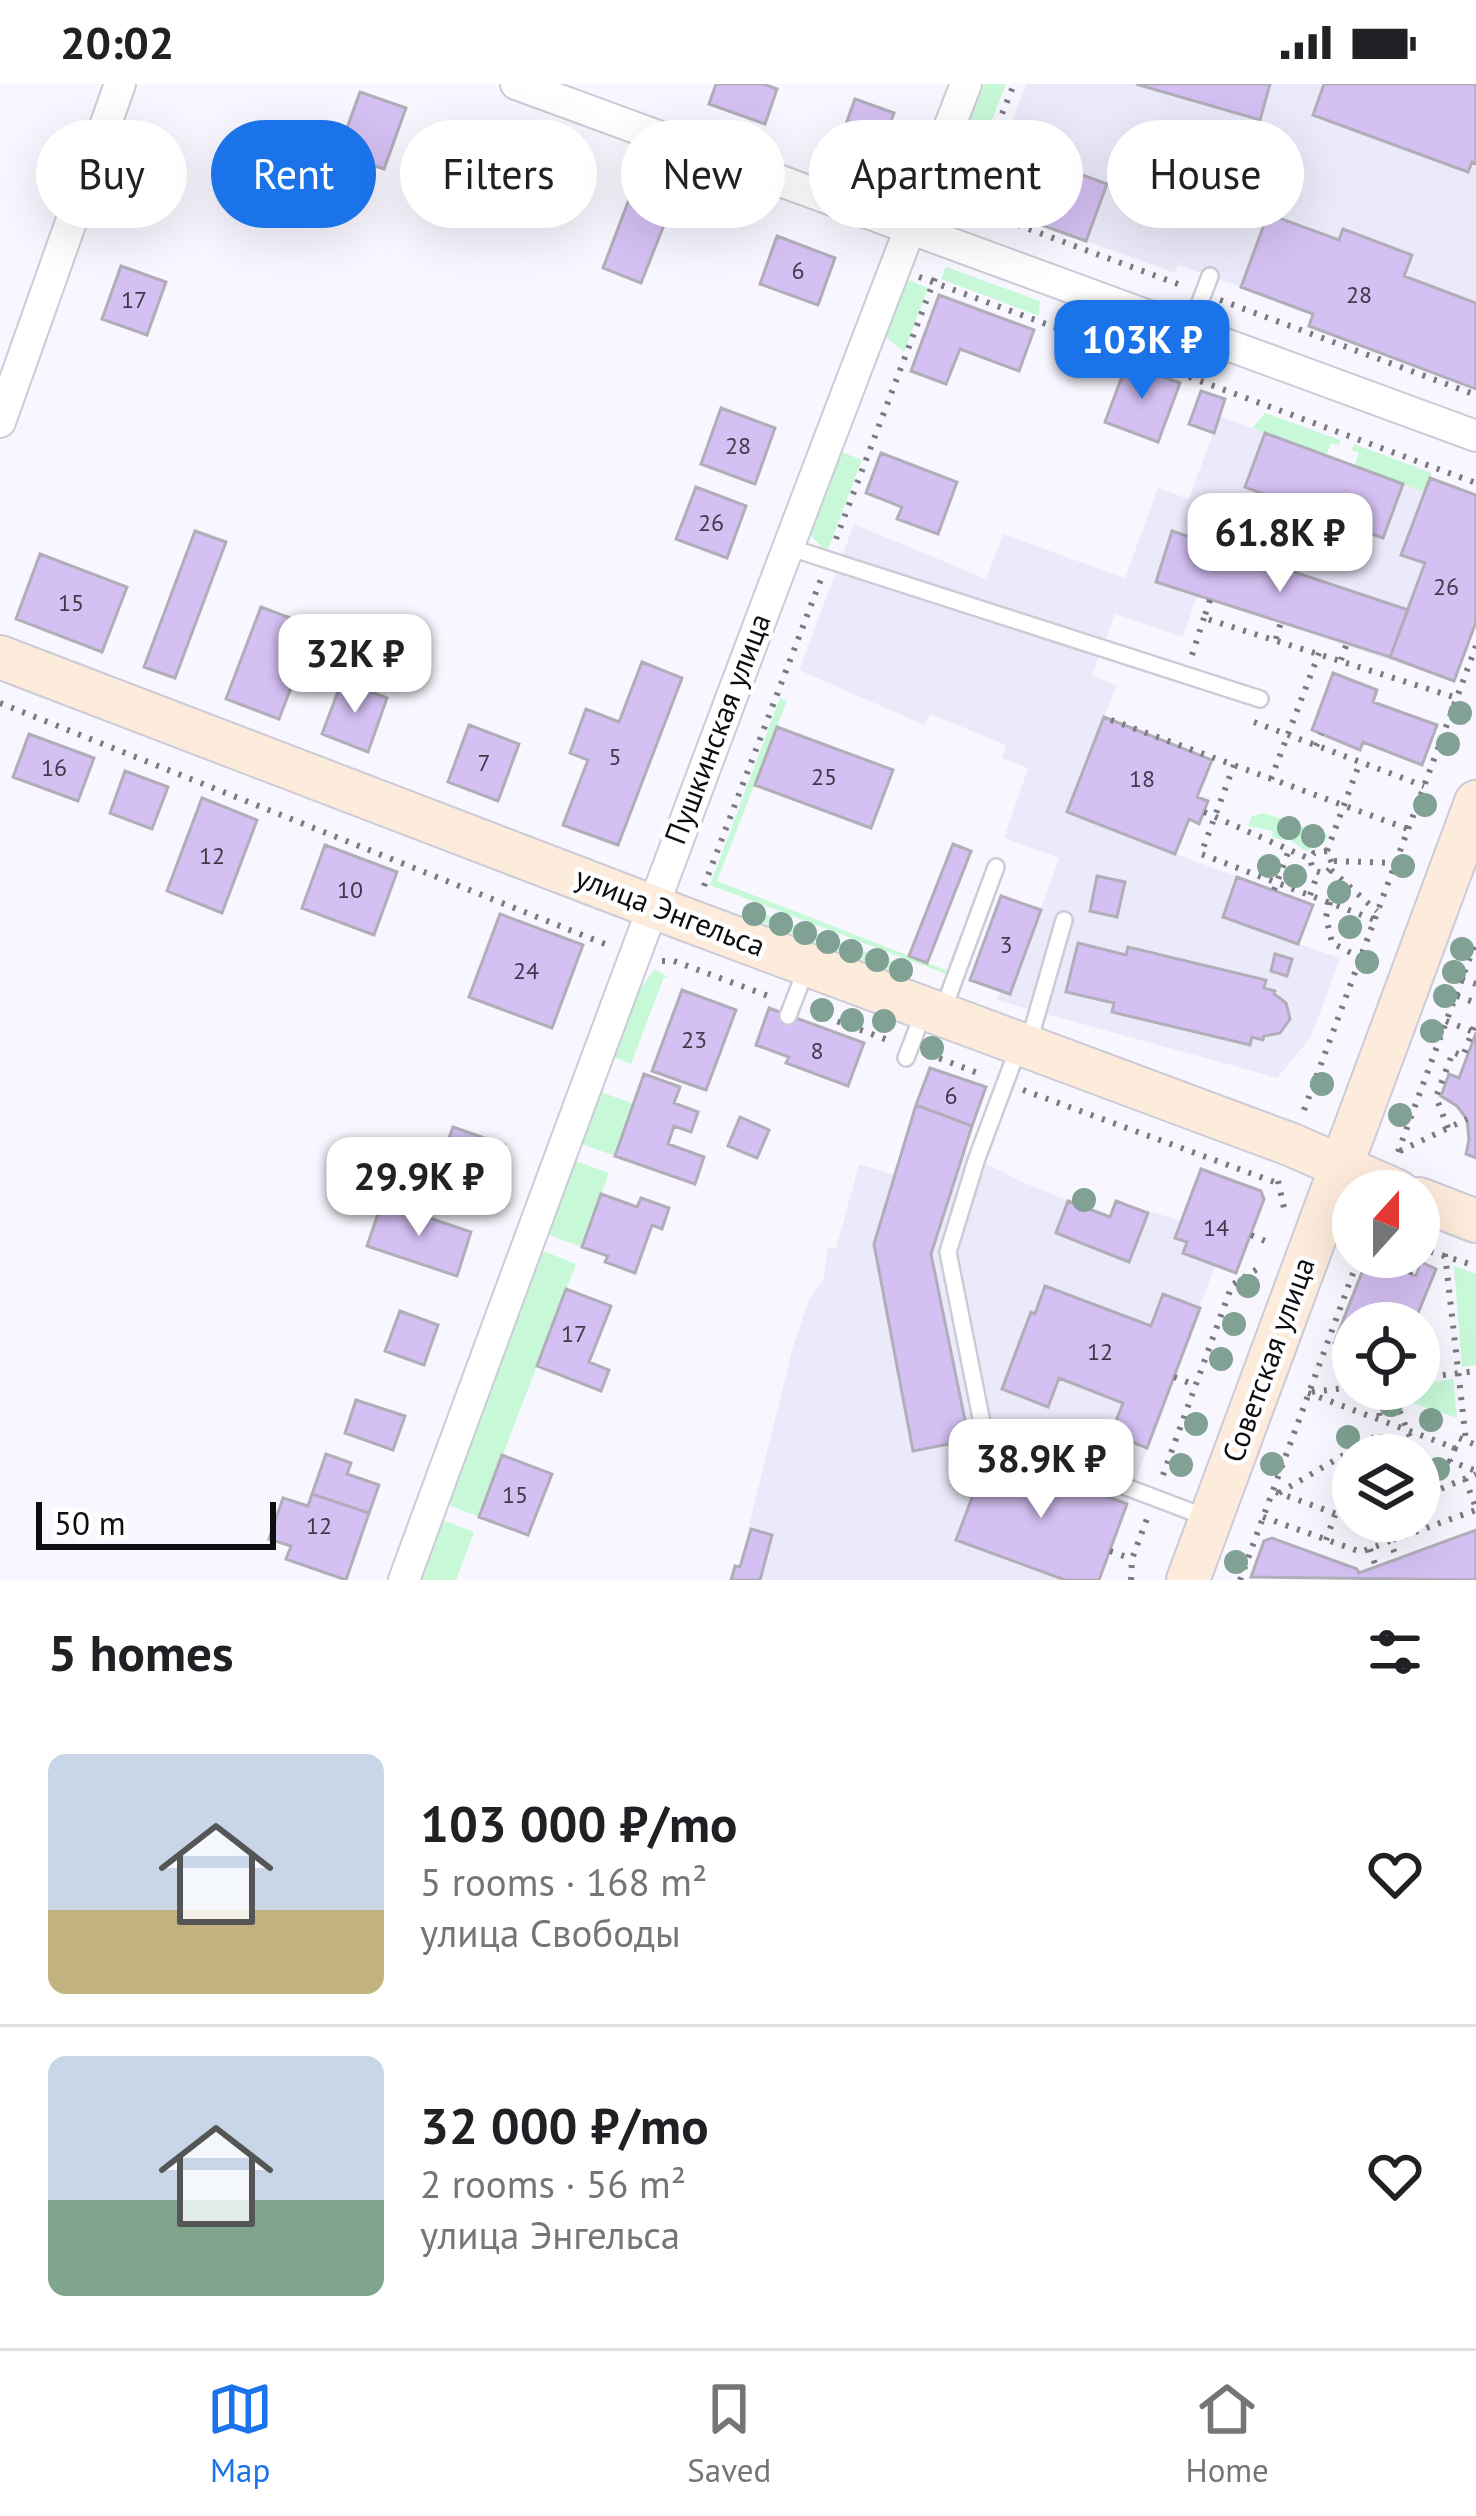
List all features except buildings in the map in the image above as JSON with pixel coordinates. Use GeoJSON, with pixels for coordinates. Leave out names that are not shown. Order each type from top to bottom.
{"type":"FeatureCollection","features":[{"type":"Feature","properties":{"kind":"street"},"geometry":{"type":"LineString","coordinates":[[0,422],[120,84]]}},
{"type":"Feature","properties":{"kind":"street"},"geometry":{"type":"LineString","coordinates":[[516,84],[809,191]]}},
{"type":"Feature","properties":{"kind":"street","name":"Пушкинская улица"},"geometry":{"type":"LineString","coordinates":[[952,120],[966,84]]}},
{"type":"Feature","properties":{"kind":"street"},"geometry":{"type":"LineString","coordinates":[[910,228],[1476,436]]}},
{"type":"Feature","properties":{"kind":"street","name":"Пушкинская улица"},"geometry":{"type":"LineString","coordinates":[[404,1580],[652,905],[910,228]]}},
{"type":"Feature","properties":{"kind":"street","name":"улица Энгельса"},"geometry":{"type":"LineString","coordinates":[[0,657],[808,965],[921,1032],[1017,1058],[1364,1170]]}},
{"type":"Feature","properties":{"kind":"street","name":"Советская улица"},"geometry":{"type":"LineString","coordinates":[[1188,1580],[1476,802]]}},
{"type":"Feature","properties":{"kind":"street"},"geometry":{"type":"LineString","coordinates":[[1440,1207],[1476,1220]]}},
{"type":"Feature","properties":{"kind":"lane"},"geometry":{"type":"LineString","coordinates":[[1189,331],[1210,276]]}},
{"type":"Feature","properties":{"kind":"lane"},"geometry":{"type":"LineString","coordinates":[[788,547],[1260,699]]}},
{"type":"Feature","properties":{"kind":"lane"},"geometry":{"type":"LineString","coordinates":[[921,1032],[996,867]]}},
{"type":"Feature","properties":{"kind":"lane"},"geometry":{"type":"LineString","coordinates":[[1064,920],[948,1252],[984,1433],[1210,1519]]}},
{"type":"Feature","properties":{"kind":"lane"},"geometry":{"type":"LineString","coordinates":[[790,1010],[808,965]]}},
{"type":"Feature","properties":{"kind":"path"},"geometry":{"type":"LineString","coordinates":[[705,883],[932,282],[1014,84]]}},
{"type":"Feature","properties":{"kind":"path"},"geometry":{"type":"LineString","coordinates":[[892,267],[1476,483]]}},
{"type":"Feature","properties":{"kind":"path"},"geometry":{"type":"LineString","coordinates":[[1186,674],[1210,600]]}},
{"type":"Feature","properties":{"kind":"path"},"geometry":{"type":"LineString","coordinates":[[1204,618],[1456,698]]}},
{"type":"Feature","properties":{"kind":"path"},"geometry":{"type":"LineString","coordinates":[[1276,639],[1281,622]]}},
{"type":"Feature","properties":{"kind":"path"},"geometry":{"type":"LineString","coordinates":[[1341,660],[1347,643]]}},
{"type":"Feature","properties":{"kind":"path"},"geometry":{"type":"LineString","coordinates":[[1304,1112],[1424,786],[1434,747],[1476,646]]}},
{"type":"Feature","properties":{"kind":"path"},"geometry":{"type":"LineString","coordinates":[[1271,778],[1319,652]]}},
{"type":"Feature","properties":{"kind":"path"},"geometry":{"type":"LineString","coordinates":[[0,703],[618,949]]}},
{"type":"Feature","properties":{"kind":"path"},"geometry":{"type":"LineString","coordinates":[[1111,720],[1408,830]]}},
{"type":"Feature","properties":{"kind":"path"},"geometry":{"type":"LineString","coordinates":[[1251,721],[1424,786]]}},
{"type":"Feature","properties":{"kind":"path"},"geometry":{"type":"LineString","coordinates":[[1316,746],[1321,734]]}},
{"type":"Feature","properties":{"kind":"path"},"geometry":{"type":"LineString","coordinates":[[1343,756],[1347,746]]}},
{"type":"Feature","properties":{"kind":"path"},"geometry":{"type":"LineString","coordinates":[[1360,762],[1327,851],[1332,866],[1376,916]]}},
{"type":"Feature","properties":{"kind":"path"},"geometry":{"type":"LineString","coordinates":[[1234,765],[1201,854],[1275,886],[1376,916]]}},
{"type":"Feature","properties":{"kind":"path"},"geometry":{"type":"LineString","coordinates":[[1204,812],[1310,859]]}},
{"type":"Feature","properties":{"kind":"path"},"geometry":{"type":"LineString","coordinates":[[1275,886],[1289,850]]}},
{"type":"Feature","properties":{"kind":"path"},"geometry":{"type":"LineString","coordinates":[[1318,873],[1312,870],[1310,859],[1314,853],[1327,851]]}},
{"type":"Feature","properties":{"kind":"path"},"geometry":{"type":"LineString","coordinates":[[1310,895],[1318,873],[1332,866],[1396,862]]}},
{"type":"Feature","properties":{"kind":"path"},"geometry":{"type":"LineString","coordinates":[[1330,902],[1327,930],[1332,943],[1361,958]]}},
{"type":"Feature","properties":{"kind":"path"},"geometry":{"type":"LineString","coordinates":[[1397,1170],[1476,941]]}},
{"type":"Feature","properties":{"kind":"path"},"geometry":{"type":"LineString","coordinates":[[652,961],[674,961],[790,1010],[921,1032],[1017,1058],[1237,1168],[1277,1183]]}},
{"type":"Feature","properties":{"kind":"path"},"geometry":{"type":"LineString","coordinates":[[1462,979],[1476,984]]}},
{"type":"Feature","properties":{"kind":"path"},"geometry":{"type":"LineString","coordinates":[[1456,996],[1476,1003]]}},
{"type":"Feature","properties":{"kind":"path"},"geometry":{"type":"LineString","coordinates":[[1446,1021],[1474,1032]]}},
{"type":"Feature","properties":{"kind":"path"},"geometry":{"type":"LineString","coordinates":[[1448,1128],[1436,1097],[1453,1052],[1463,1056],[1476,1022]]}},
{"type":"Feature","properties":{"kind":"path"},"geometry":{"type":"LineString","coordinates":[[1426,1138],[1467,1119]]}},
{"type":"Feature","properties":{"kind":"path"},"geometry":{"type":"LineString","coordinates":[[1131,1580],[1132,1559],[1232,1285],[1262,1268],[1284,1208],[1277,1183],[1286,1161]]}},
{"type":"Feature","properties":{"kind":"path"},"geometry":{"type":"LineString","coordinates":[[1232,1181],[1237,1168]]}},
{"type":"Feature","properties":{"kind":"path"},"geometry":{"type":"LineString","coordinates":[[1251,1235],[1270,1244]]}},
{"type":"Feature","properties":{"kind":"path"},"geometry":{"type":"LineString","coordinates":[[1440,1253],[1476,1266]]}},
{"type":"Feature","properties":{"kind":"path"},"geometry":{"type":"LineString","coordinates":[[1445,1254],[1466,1441]]}},
{"type":"Feature","properties":{"kind":"path"},"geometry":{"type":"LineString","coordinates":[[1240,1580],[1353,1278]]}},
{"type":"Feature","properties":{"kind":"path"},"geometry":{"type":"LineString","coordinates":[[1440,1375],[1476,1371]]}},
{"type":"Feature","properties":{"kind":"path"},"geometry":{"type":"LineString","coordinates":[[1174,1377],[1195,1385]]}},
{"type":"Feature","properties":{"kind":"path"},"geometry":{"type":"LineString","coordinates":[[1308,1393],[1332,1390]]}},
{"type":"Feature","properties":{"kind":"path"},"geometry":{"type":"LineString","coordinates":[[1308,1393],[1455,1448]]}},
{"type":"Feature","properties":{"kind":"path"},"geometry":{"type":"LineString","coordinates":[[1276,1492],[1381,1433],[1379,1410]]}},
{"type":"Feature","properties":{"kind":"path"},"geometry":{"type":"LineString","coordinates":[[1400,1410],[1409,1434]]}},
{"type":"Feature","properties":{"kind":"path"},"geometry":{"type":"LineString","coordinates":[[1476,1445],[1459,1438],[1450,1461],[1476,1472]]}},
{"type":"Feature","properties":{"kind":"path"},"geometry":{"type":"LineString","coordinates":[[1440,1489],[1476,1472]]}},
{"type":"Feature","properties":{"kind":"path"},"geometry":{"type":"LineString","coordinates":[[1440,1522],[1476,1509],[1465,1478]]}},
{"type":"Feature","properties":{"kind":"path"},"geometry":{"type":"LineString","coordinates":[[1276,1492],[1332,1513]]}},
{"type":"Feature","properties":{"kind":"path"},"geometry":{"type":"LineString","coordinates":[[1263,1517],[1361,1552],[1388,1542]]}},
{"type":"Feature","properties":{"kind":"path"},"geometry":{"type":"LineString","coordinates":[[1326,1540],[1332,1523]]}},
{"type":"Feature","properties":{"kind":"path"},"geometry":{"type":"LineString","coordinates":[[1390,1542],[1396,1559]]}},
{"type":"Feature","properties":{"kind":"path"},"geometry":{"type":"LineString","coordinates":[[1370,1549],[1376,1567]]}},
{"type":"Feature","properties":{"kind":"path"},"geometry":{"type":"LineString","coordinates":[[1110,1551],[1132,1559]]}},
{"type":"Feature","properties":{"kind":"shaded area"},"geometry":{"type":"Polygon","coordinates":[[[1026,84],[1476,84],[1476,389],[1309,326],[1313,314],[1178,265],[1175,273],[1050,228],[1083,228],[1083,120],[1012,120],[1026,84]]]}},
{"type":"Feature","properties":{"kind":"shaded area"},"geometry":{"type":"Polygon","coordinates":[[[1219,416],[1424,492],[1430,478],[1476,495],[1476,622],[1454,681],[1197,596],[1183,637],[1115,614],[1092,675],[1117,686],[1104,717],[1212,760],[1198,797],[1208,801],[1199,824],[1188,820],[1176,854],[1313,905],[1299,944],[1340,958],[1311,1037],[1277,1078],[996,1000],[1000,990],[1010,994],[1059,858],[1004,838],[1028,768],[1002,758],[1006,745],[930,714],[924,725],[799,670],[854,524],[986,579],[1003,534],[1125,578],[1158,488],[1189,499],[1219,416]]]}},
{"type":"Feature","properties":{"kind":"shaded area"},"geometry":{"type":"Polygon","coordinates":[[[930,1068],[986,1087],[963,1152],[1109,1217],[1116,1201],[1182,1221],[1201,1169],[1261,1191],[1264,1199],[1236,1273],[1215,1266],[1099,1580],[760,1580],[772,1535],[748,1529],[793,1346],[809,1300],[823,1280],[828,1248],[836,1249],[859,1164],[895,1175],[930,1068]]]}},
{"type":"Feature","properties":{"kind":"green space"},"geometry":{"type":"Polygon","coordinates":[[[984,84],[1006,84],[992,120],[970,120],[984,84]]]}},
{"type":"Feature","properties":{"kind":"green space"},"geometry":{"type":"Polygon","coordinates":[[[946,267],[1040,301],[1039,316],[941,279],[946,267]]]}},
{"type":"Feature","properties":{"kind":"green space"},"geometry":{"type":"Polygon","coordinates":[[[908,280],[928,288],[904,352],[886,337],[908,280]]]}},
{"type":"Feature","properties":{"kind":"green space"},"geometry":{"type":"Polygon","coordinates":[[[1136,337],[1208,364],[1206,380],[1126,349],[1136,337]]]}},
{"type":"Feature","properties":{"kind":"green space"},"geometry":{"type":"Polygon","coordinates":[[[1265,413],[1340,440],[1339,445],[1331,443],[1326,456],[1252,428],[1265,413]]]}},
{"type":"Feature","properties":{"kind":"green space"},"geometry":{"type":"Polygon","coordinates":[[[1354,444],[1432,473],[1425,492],[1354,466],[1359,453],[1352,450],[1354,444]]]}},
{"type":"Feature","properties":{"kind":"green space"},"geometry":{"type":"Polygon","coordinates":[[[842,452],[862,460],[827,552],[810,535],[842,452]]]}},
{"type":"Feature","properties":{"kind":"green space"},"geometry":{"type":"Polygon","coordinates":[[[780,698],[787,701],[717,881],[948,971],[946,974],[710,885],[780,698]]]}},
{"type":"Feature","properties":{"kind":"green space"},"geometry":{"type":"Polygon","coordinates":[[[1264,813],[1328,835],[1325,842],[1306,851],[1284,836],[1281,840],[1272,837],[1273,831],[1248,826],[1252,816],[1264,813]]]}},
{"type":"Feature","properties":{"kind":"green space"},"geometry":{"type":"Polygon","coordinates":[[[752,909],[908,968],[905,976],[749,917],[752,909]]]}},
{"type":"Feature","properties":{"kind":"green space"},"geometry":{"type":"Polygon","coordinates":[[[655,969],[669,978],[664,977],[631,1064],[614,1057],[639,990],[655,969]]]}},
{"type":"Feature","properties":{"kind":"green space"},"geometry":{"type":"Polygon","coordinates":[[[601,1092],[634,1104],[615,1156],[582,1144],[601,1092]]]}},
{"type":"Feature","properties":{"kind":"green space"},"geometry":{"type":"Polygon","coordinates":[[[576,1161],[609,1173],[582,1247],[549,1235],[576,1161]]]}},
{"type":"Feature","properties":{"kind":"green space"},"geometry":{"type":"Polygon","coordinates":[[[543,1251],[576,1264],[479,1517],[449,1505],[543,1251]]]}},
{"type":"Feature","properties":{"kind":"green space"},"geometry":{"type":"Polygon","coordinates":[[[1454,1266],[1476,1274],[1476,1365],[1462,1367],[1454,1266]]]}},
{"type":"Feature","properties":{"kind":"green space"},"geometry":{"type":"Polygon","coordinates":[[[1453,1379],[1457,1418],[1434,1410],[1440,1410],[1440,1381],[1453,1379]]]}},
{"type":"Feature","properties":{"kind":"green space"},"geometry":{"type":"Polygon","coordinates":[[[443,1520],[474,1532],[456,1580],[421,1580],[443,1520]]]}}]}
